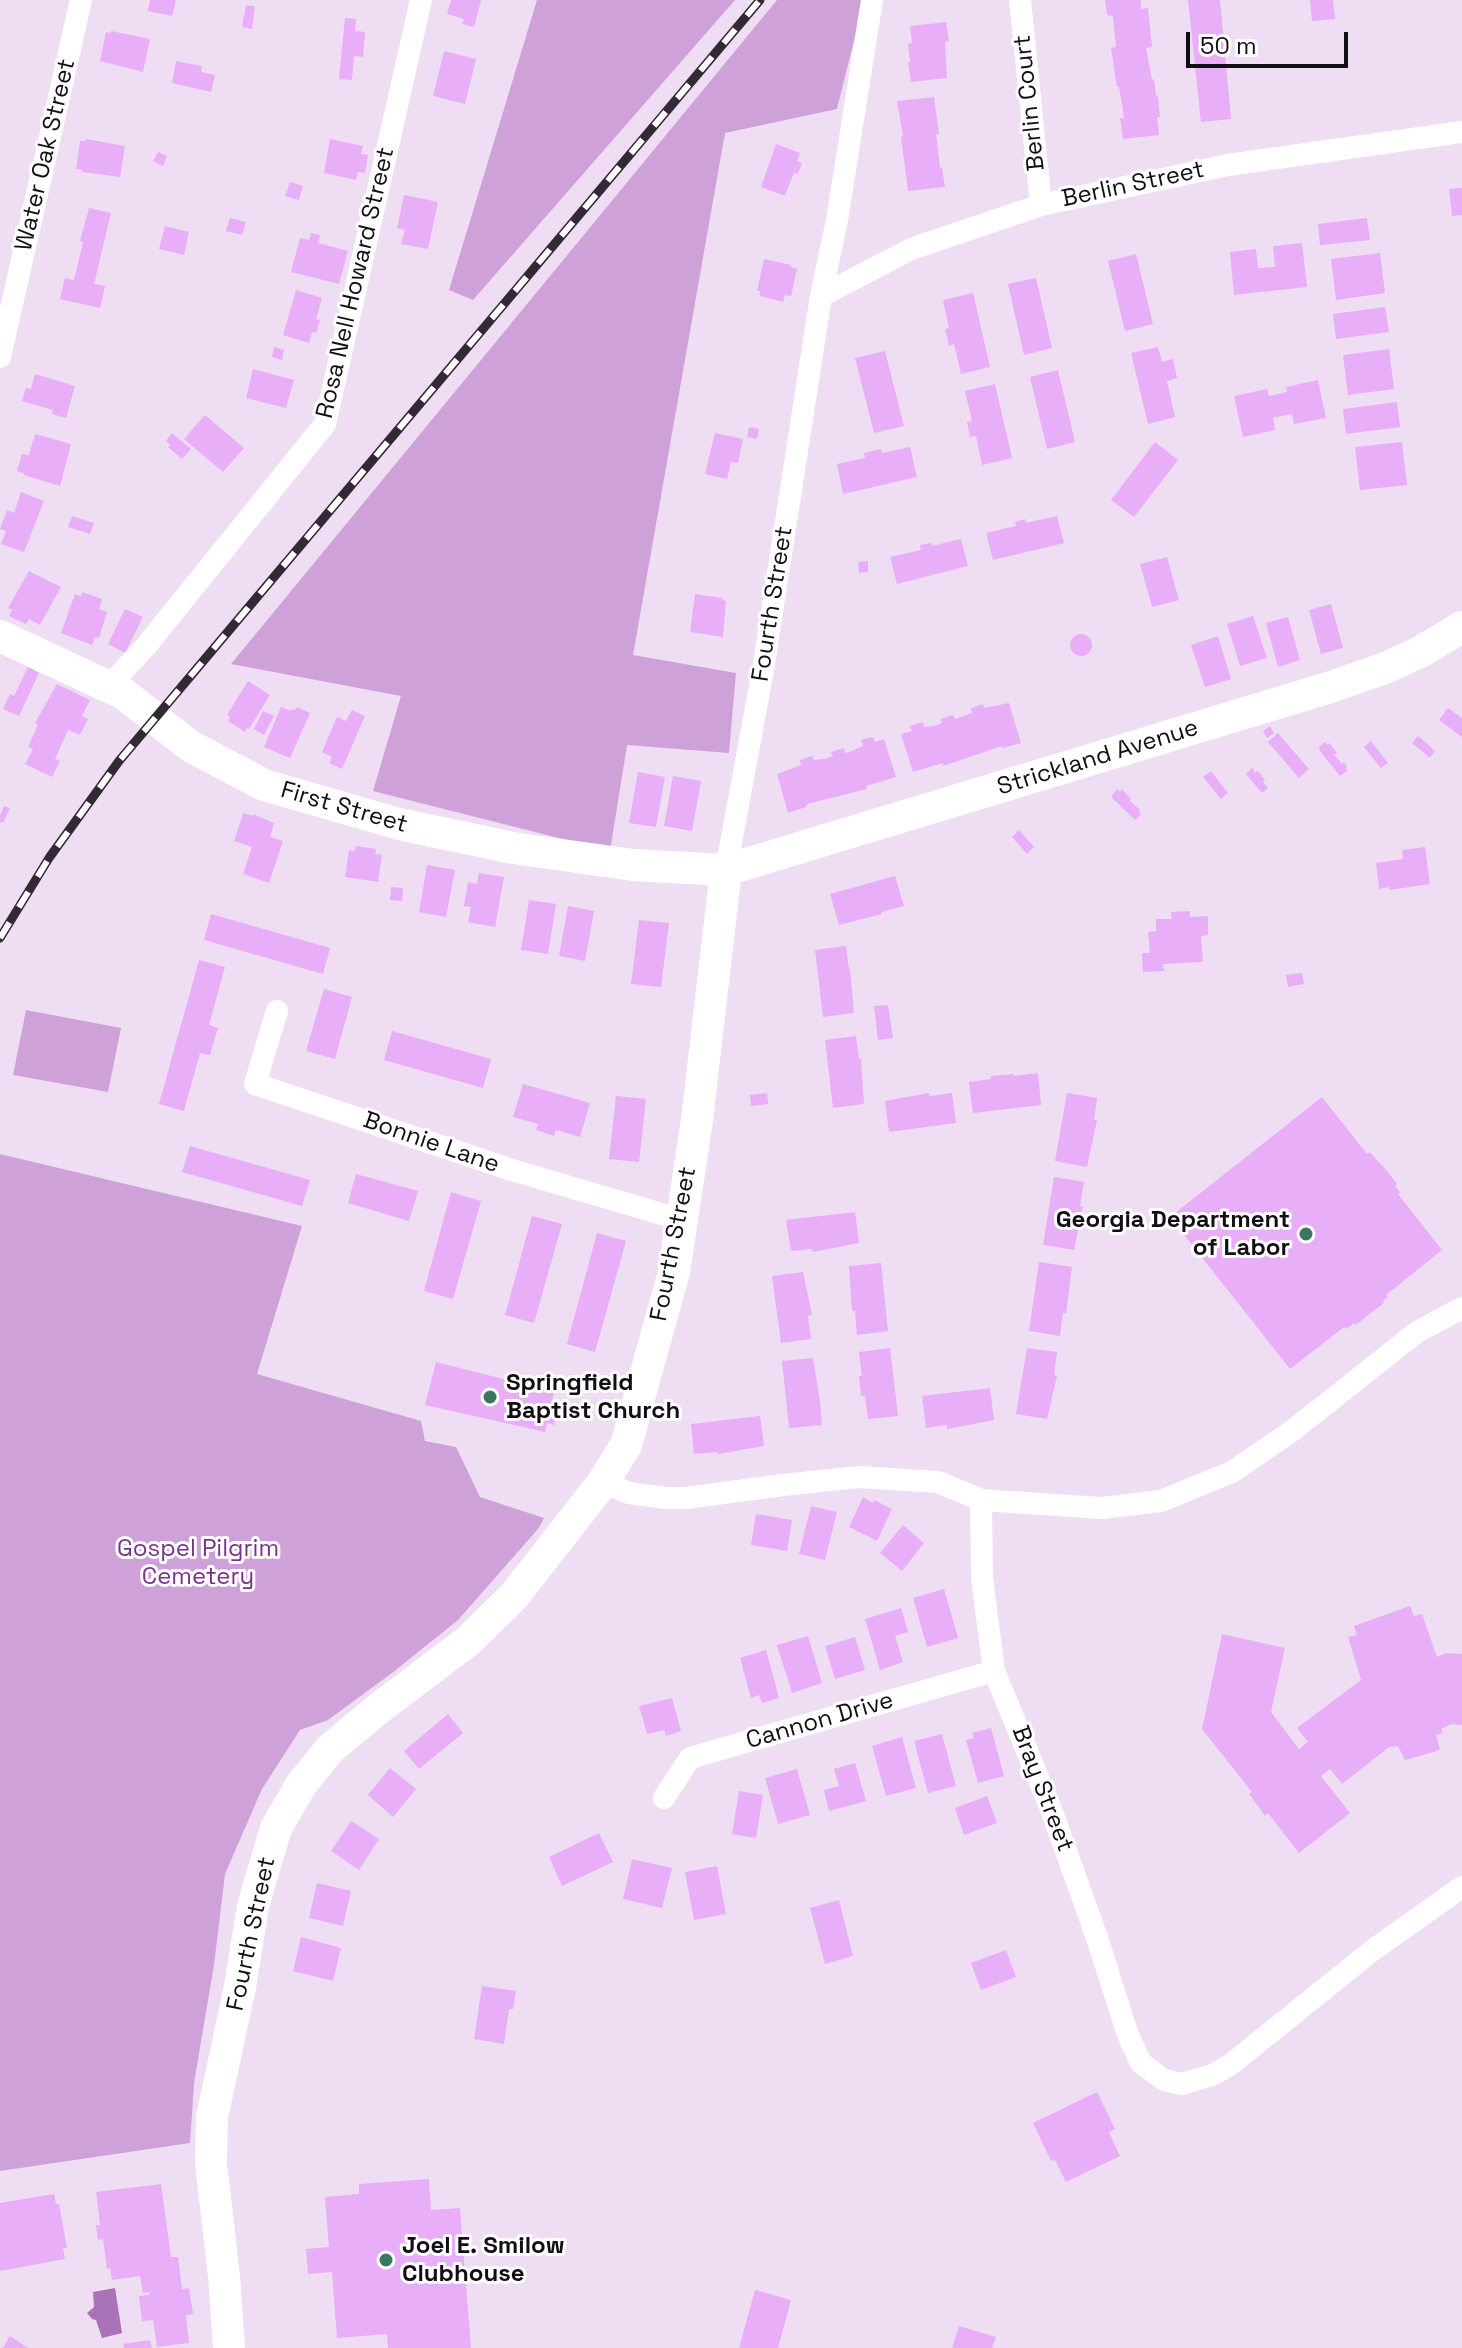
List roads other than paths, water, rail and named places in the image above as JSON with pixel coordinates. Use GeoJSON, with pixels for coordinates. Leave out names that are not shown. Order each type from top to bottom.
{"type":"FeatureCollection","features":[{"type":"Feature","properties":{"kind":"street","name":"Water Oak Street"},"geometry":{"type":"LineString","coordinates":[[0,357],[81,0]]}},
{"type":"Feature","properties":{"kind":"street","name":"Rosa Nell Howard Street"},"geometry":{"type":"LineString","coordinates":[[117,690],[146,646],[325,424],[421,0]]}},
{"type":"Feature","properties":{"kind":"street","name":"Fourth Street"},"geometry":{"type":"LineString","coordinates":[[229,2348],[211,2164],[212,2117],[240,1987],[253,1906],[276,1828],[301,1785],[330,1749],[444,1660],[514,1596],[603,1482],[626,1445],[639,1403],[674,1272],[697,1120],[726,870],[763,670],[821,296],[837,220],[872,0]]}},
{"type":"Feature","properties":{"kind":"street","name":"Berlin Court"},"geometry":{"type":"LineString","coordinates":[[1020,0],[1041,205]]}},
{"type":"Feature","properties":{"kind":"street","name":"Berlin Street"},"geometry":{"type":"LineString","coordinates":[[821,296],[911,249],[1041,205],[1228,165],[1462,132]]}},
{"type":"Feature","properties":{"kind":"street","name":"Strickland Avenue"},"geometry":{"type":"LineString","coordinates":[[726,870],[1331,687],[1420,652],[1462,627]]}},
{"type":"Feature","properties":{"kind":"street","name":"First Street"},"geometry":{"type":"LineString","coordinates":[[0,636],[117,690],[190,746],[264,785],[399,824],[528,850],[633,865],[726,870]]}},
{"type":"Feature","properties":{"kind":"street","name":"Bonnie Lane"},"geometry":{"type":"LineString","coordinates":[[277,1011],[255,1084],[512,1170],[682,1220]]}},
{"type":"Feature","properties":{"kind":"street"},"geometry":{"type":"LineString","coordinates":[[603,1482],[629,1493],[666,1498],[859,1477],[938,1482],[981,1500],[1102,1508],[1161,1501],[1232,1472],[1292,1431],[1417,1332],[1462,1308]]}},
{"type":"Feature","properties":{"kind":"street","name":"Bray Street"},"geometry":{"type":"LineString","coordinates":[[981,1500],[982,1578],[994,1671],[1051,1809],[1132,2046],[1141,2063],[1164,2080],[1182,2084],[1212,2075],[1230,2065],[1373,1950],[1462,1887]]}},
{"type":"Feature","properties":{"kind":"street","name":"Cannon Drive"},"geometry":{"type":"LineString","coordinates":[[664,1798],[690,1758],[994,1671]]}},
{"type":"Feature","properties":{"kind":"railway"},"geometry":{"type":"LineString","coordinates":[[0,938],[49,858],[119,761],[760,0]]}},
{"type":"Feature","properties":{"kind":"place","name":"Georgia Department of Labor"},"geometry":{"type":"Point","coordinates":[1306,1234]}},
{"type":"Feature","properties":{"kind":"place","name":"Springfield Baptist Church"},"geometry":{"type":"Point","coordinates":[490,1397]}},
{"type":"Feature","properties":{"kind":"place","name":"Joel E. Smilow Clubhouse"},"geometry":{"type":"Point","coordinates":[386,2260]}},
{"type":"Feature","properties":{"kind":"park label","name":"Gospel Pilgrim Cemetery"},"geometry":{"type":"Point","coordinates":[198,1563]}}]}
